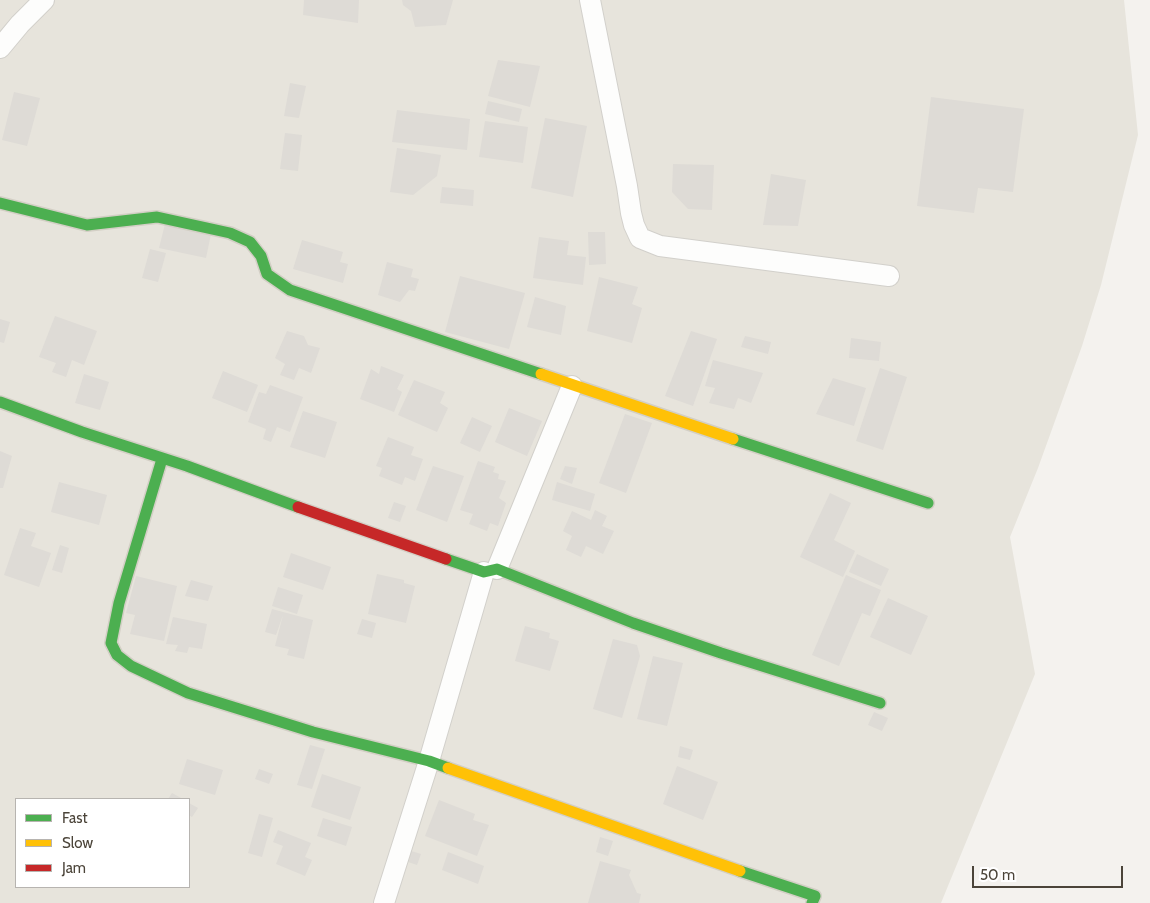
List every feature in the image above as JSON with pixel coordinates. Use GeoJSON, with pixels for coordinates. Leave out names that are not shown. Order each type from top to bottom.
{"type":"FeatureCollection","features":[{"type":"Feature","properties":{"kind":"street"},"geometry":{"type":"LineString","coordinates":[[0,48],[44,0]]}},
{"type":"Feature","properties":{"kind":"street"},"geometry":{"type":"LineString","coordinates":[[590,0],[628,186],[631,213],[640,238],[660,246],[889,276]]}},
{"type":"Feature","properties":{"kind":"street"},"geometry":{"type":"LineString","coordinates":[[0,203],[87,225],[157,218],[230,233],[250,242],[261,256],[267,274],[290,290],[514,364],[572,386],[928,503]]}},
{"type":"Feature","properties":{"kind":"street"},"geometry":{"type":"LineString","coordinates":[[384,903],[491,570],[572,386]]}},
{"type":"Feature","properties":{"kind":"street"},"geometry":{"type":"LineString","coordinates":[[0,402],[187,466],[249,490],[491,570],[633,623],[730,656],[880,703]]}},
{"type":"Feature","properties":{"kind":"street"},"geometry":{"type":"LineString","coordinates":[[162,459],[114,625],[111,644],[117,655],[131,666],[188,694],[314,732],[429,761],[720,863],[754,877],[815,896],[812,903]]}},
{"type":"Feature","properties":{"kind":"shaded area"},"geometry":{"type":"Polygon","coordinates":[[[0,0],[1124,0],[1138,135],[1101,285],[1082,346],[1038,468],[1010,537],[1035,674],[941,903],[0,903],[0,0]]]}},
{"type":"Feature","properties":{"kind":"building"},"geometry":{"type":"Polygon","coordinates":[[[304,0],[359,0],[358,23],[303,15],[304,0]]]}},
{"type":"Feature","properties":{"kind":"building"},"geometry":{"type":"Polygon","coordinates":[[[402,0],[453,0],[446,25],[415,27],[411,11],[403,5],[402,0]]]}},
{"type":"Feature","properties":{"kind":"building"},"geometry":{"type":"Polygon","coordinates":[[[498,60],[540,66],[530,107],[488,96],[498,60]]]}},
{"type":"Feature","properties":{"kind":"building"},"geometry":{"type":"Polygon","coordinates":[[[290,83],[306,86],[299,118],[284,116],[290,83]]]}},
{"type":"Feature","properties":{"kind":"building"},"geometry":{"type":"Polygon","coordinates":[[[14,92],[40,98],[27,146],[2,140],[14,92]]]}},
{"type":"Feature","properties":{"kind":"building"},"geometry":{"type":"Polygon","coordinates":[[[931,97],[1024,109],[1013,192],[978,188],[974,213],[917,206],[931,97]]]}},
{"type":"Feature","properties":{"kind":"building"},"geometry":{"type":"Polygon","coordinates":[[[488,101],[522,109],[519,122],[485,114],[488,101]]]}},
{"type":"Feature","properties":{"kind":"building"},"geometry":{"type":"Polygon","coordinates":[[[397,110],[470,119],[467,150],[392,142],[397,110]]]}},
{"type":"Feature","properties":{"kind":"building"},"geometry":{"type":"Polygon","coordinates":[[[545,118],[587,126],[573,197],[531,188],[545,118]]]}},
{"type":"Feature","properties":{"kind":"building"},"geometry":{"type":"Polygon","coordinates":[[[485,121],[528,127],[523,163],[479,157],[485,121]]]}},
{"type":"Feature","properties":{"kind":"building"},"geometry":{"type":"Polygon","coordinates":[[[285,133],[302,135],[298,171],[280,169],[285,133]]]}},
{"type":"Feature","properties":{"kind":"building"},"geometry":{"type":"Polygon","coordinates":[[[397,148],[441,155],[437,176],[413,195],[390,192],[397,148]]]}},
{"type":"Feature","properties":{"kind":"building"},"geometry":{"type":"Polygon","coordinates":[[[673,164],[714,165],[712,210],[688,209],[672,192],[673,164]]]}},
{"type":"Feature","properties":{"kind":"building"},"geometry":{"type":"Polygon","coordinates":[[[771,174],[806,180],[798,226],[763,225],[771,174]]]}},
{"type":"Feature","properties":{"kind":"building"},"geometry":{"type":"Polygon","coordinates":[[[442,187],[474,190],[473,206],[440,203],[442,187]]]}},
{"type":"Feature","properties":{"kind":"building"},"geometry":{"type":"Polygon","coordinates":[[[165,224],[211,234],[206,258],[159,248],[165,224]]]}},
{"type":"Feature","properties":{"kind":"building"},"geometry":{"type":"Polygon","coordinates":[[[588,232],[605,232],[606,264],[589,265],[588,232]]]}},
{"type":"Feature","properties":{"kind":"building"},"geometry":{"type":"Polygon","coordinates":[[[539,237],[569,241],[567,255],[586,257],[583,285],[533,278],[539,237]]]}},
{"type":"Feature","properties":{"kind":"building"},"geometry":{"type":"Polygon","coordinates":[[[302,240],[343,252],[340,262],[348,264],[343,283],[293,269],[302,240]]]}},
{"type":"Feature","properties":{"kind":"building"},"geometry":{"type":"Polygon","coordinates":[[[150,249],[166,253],[158,282],[142,278],[150,249]]]}},
{"type":"Feature","properties":{"kind":"building"},"geometry":{"type":"Polygon","coordinates":[[[387,262],[413,269],[411,277],[419,279],[415,291],[409,290],[400,302],[378,295],[387,262]]]}},
{"type":"Feature","properties":{"kind":"building"},"geometry":{"type":"Polygon","coordinates":[[[460,276],[525,293],[509,349],[445,332],[460,276]]]}},
{"type":"Feature","properties":{"kind":"building"},"geometry":{"type":"Polygon","coordinates":[[[599,277],[638,287],[632,304],[642,308],[632,343],[587,331],[599,277]]]}},
{"type":"Feature","properties":{"kind":"building"},"geometry":{"type":"Polygon","coordinates":[[[535,297],[566,306],[561,335],[527,327],[535,297]]]}},
{"type":"Feature","properties":{"kind":"building"},"geometry":{"type":"Polygon","coordinates":[[[55,316],[97,331],[84,365],[72,360],[66,377],[52,372],[56,363],[39,357],[55,316]]]}},
{"type":"Feature","properties":{"kind":"building"},"geometry":{"type":"Polygon","coordinates":[[[0,319],[10,322],[4,343],[0,342],[0,319]]]}},
{"type":"Feature","properties":{"kind":"building"},"geometry":{"type":"Polygon","coordinates":[[[287,331],[304,336],[308,345],[320,348],[311,373],[299,368],[294,380],[280,375],[285,364],[275,358],[287,331]]]}},
{"type":"Feature","properties":{"kind":"building"},"geometry":{"type":"Polygon","coordinates":[[[691,331],[717,339],[693,406],[665,396],[691,331]]]}},
{"type":"Feature","properties":{"kind":"building"},"geometry":{"type":"Polygon","coordinates":[[[745,336],[771,342],[768,354],[741,347],[745,336]]]}},
{"type":"Feature","properties":{"kind":"building"},"geometry":{"type":"Polygon","coordinates":[[[851,338],[881,342],[879,361],[849,358],[851,338]]]}},
{"type":"Feature","properties":{"kind":"building"},"geometry":{"type":"Polygon","coordinates":[[[713,360],[763,373],[751,403],[738,398],[734,409],[709,403],[715,388],[705,386],[713,360]]]}},
{"type":"Feature","properties":{"kind":"building"},"geometry":{"type":"Polygon","coordinates":[[[381,366],[404,375],[397,389],[402,392],[394,412],[360,399],[371,369],[379,374],[381,366]]]}},
{"type":"Feature","properties":{"kind":"building"},"geometry":{"type":"Polygon","coordinates":[[[880,368],[907,377],[883,450],[856,441],[880,368]]]}},
{"type":"Feature","properties":{"kind":"building"},"geometry":{"type":"Polygon","coordinates":[[[223,371],[258,385],[247,412],[212,398],[223,371]]]}},
{"type":"Feature","properties":{"kind":"building"},"geometry":{"type":"Polygon","coordinates":[[[84,374],[109,382],[100,410],[75,403],[84,374]]]}},
{"type":"Feature","properties":{"kind":"building"},"geometry":{"type":"Polygon","coordinates":[[[833,378],[866,388],[854,426],[816,414],[833,378]]]}},
{"type":"Feature","properties":{"kind":"building"},"geometry":{"type":"Polygon","coordinates":[[[414,380],[445,392],[440,403],[448,408],[437,432],[398,415],[414,380]]]}},
{"type":"Feature","properties":{"kind":"building"},"geometry":{"type":"Polygon","coordinates":[[[270,385],[303,397],[290,432],[277,427],[271,442],[263,439],[266,429],[248,422],[259,392],[266,394],[270,385]]]}},
{"type":"Feature","properties":{"kind":"building"},"geometry":{"type":"Polygon","coordinates":[[[509,408],[542,421],[527,456],[495,442],[509,408]]]}},
{"type":"Feature","properties":{"kind":"building"},"geometry":{"type":"Polygon","coordinates":[[[303,411],[337,422],[325,458],[290,447],[303,411]]]}},
{"type":"Feature","properties":{"kind":"building"},"geometry":{"type":"Polygon","coordinates":[[[625,414],[652,423],[626,493],[599,483],[625,414]]]}},
{"type":"Feature","properties":{"kind":"building"},"geometry":{"type":"Polygon","coordinates":[[[472,417],[492,426],[480,452],[460,443],[472,417]]]}},
{"type":"Feature","properties":{"kind":"building"},"geometry":{"type":"Polygon","coordinates":[[[388,437],[414,447],[411,455],[423,459],[415,481],[405,477],[402,485],[379,476],[382,468],[376,466],[388,437]]]}},
{"type":"Feature","properties":{"kind":"building"},"geometry":{"type":"Polygon","coordinates":[[[0,451],[12,456],[3,488],[0,488],[0,451]]]}},
{"type":"Feature","properties":{"kind":"building"},"geometry":{"type":"Polygon","coordinates":[[[478,461],[495,467],[493,472],[499,474],[498,479],[506,481],[499,498],[506,503],[498,526],[490,523],[487,531],[469,524],[473,514],[460,510],[478,461]]]}},
{"type":"Feature","properties":{"kind":"building"},"geometry":{"type":"Polygon","coordinates":[[[433,466],[464,476],[447,522],[416,510],[433,466]]]}},
{"type":"Feature","properties":{"kind":"building"},"geometry":{"type":"Polygon","coordinates":[[[565,466],[577,468],[572,484],[560,479],[565,466]]]}},
{"type":"Feature","properties":{"kind":"building"},"geometry":{"type":"Polygon","coordinates":[[[59,482],[107,495],[99,525],[51,512],[59,482]]]}},
{"type":"Feature","properties":{"kind":"building"},"geometry":{"type":"Polygon","coordinates":[[[557,482],[595,494],[590,511],[552,500],[557,482]]]}},
{"type":"Feature","properties":{"kind":"building"},"geometry":{"type":"Polygon","coordinates":[[[830,493],[851,503],[834,540],[855,551],[843,577],[800,557],[830,493]]]}},
{"type":"Feature","properties":{"kind":"building"},"geometry":{"type":"Polygon","coordinates":[[[394,502],[406,506],[400,522],[388,518],[394,502]]]}},
{"type":"Feature","properties":{"kind":"building"},"geometry":{"type":"Polygon","coordinates":[[[595,510],[607,516],[602,526],[614,531],[603,554],[586,546],[581,557],[566,550],[572,536],[563,531],[572,511],[591,520],[595,510]]]}},
{"type":"Feature","properties":{"kind":"building"},"geometry":{"type":"Polygon","coordinates":[[[20,528],[36,533],[31,546],[51,553],[39,587],[4,575],[20,528]]]}},
{"type":"Feature","properties":{"kind":"building"},"geometry":{"type":"Polygon","coordinates":[[[60,545],[69,548],[62,573],[52,570],[60,545]]]}},
{"type":"Feature","properties":{"kind":"building"},"geometry":{"type":"Polygon","coordinates":[[[291,553],[331,567],[323,590],[283,577],[291,553]]]}},
{"type":"Feature","properties":{"kind":"building"},"geometry":{"type":"Polygon","coordinates":[[[857,554],[889,569],[881,586],[849,572],[857,554]]]}},
{"type":"Feature","properties":{"kind":"building"},"geometry":{"type":"Polygon","coordinates":[[[377,574],[404,580],[404,583],[415,586],[406,623],[368,614],[377,574]]]}},
{"type":"Feature","properties":{"kind":"building"},"geometry":{"type":"Polygon","coordinates":[[[846,575],[881,590],[870,616],[862,613],[839,666],[812,655],[846,575]]]}},
{"type":"Feature","properties":{"kind":"building"},"geometry":{"type":"Polygon","coordinates":[[[136,576],[177,586],[164,641],[130,634],[135,615],[126,613],[136,576]]]}},
{"type":"Feature","properties":{"kind":"building"},"geometry":{"type":"Polygon","coordinates":[[[191,580],[213,586],[208,601],[185,596],[191,580]]]}},
{"type":"Feature","properties":{"kind":"building"},"geometry":{"type":"Polygon","coordinates":[[[278,587],[303,595],[297,614],[272,606],[278,587]]]}},
{"type":"Feature","properties":{"kind":"building"},"geometry":{"type":"Polygon","coordinates":[[[888,598],[928,616],[911,655],[870,637],[888,598]]]}},
{"type":"Feature","properties":{"kind":"building"},"geometry":{"type":"Polygon","coordinates":[[[272,609],[313,620],[304,659],[287,655],[289,649],[275,646],[283,615],[276,635],[265,632],[272,609]]]}},
{"type":"Feature","properties":{"kind":"building"},"geometry":{"type":"Polygon","coordinates":[[[173,617],[207,624],[202,649],[189,647],[187,653],[175,651],[178,645],[166,644],[173,617]]]}},
{"type":"Feature","properties":{"kind":"building"},"geometry":{"type":"Polygon","coordinates":[[[362,619],[376,623],[372,638],[357,634],[362,619]]]}},
{"type":"Feature","properties":{"kind":"building"},"geometry":{"type":"Polygon","coordinates":[[[525,626],[550,633],[549,638],[559,641],[550,671],[515,661],[525,626]]]}},
{"type":"Feature","properties":{"kind":"building"},"geometry":{"type":"Polygon","coordinates":[[[613,639],[637,645],[640,656],[622,718],[593,709],[613,639]]]}},
{"type":"Feature","properties":{"kind":"building"},"geometry":{"type":"Polygon","coordinates":[[[653,656],[683,663],[667,726],[637,719],[653,656]]]}},
{"type":"Feature","properties":{"kind":"building"},"geometry":{"type":"Polygon","coordinates":[[[874,712],[888,718],[882,731],[868,725],[874,712]]]}},
{"type":"Feature","properties":{"kind":"building"},"geometry":{"type":"Polygon","coordinates":[[[310,745],[325,749],[312,789],[297,785],[310,745]]]}},
{"type":"Feature","properties":{"kind":"building"},"geometry":{"type":"Polygon","coordinates":[[[680,746],[693,750],[690,760],[678,757],[680,746]]]}},
{"type":"Feature","properties":{"kind":"building"},"geometry":{"type":"Polygon","coordinates":[[[187,759],[223,770],[215,795],[179,784],[187,759]]]}},
{"type":"Feature","properties":{"kind":"building"},"geometry":{"type":"Polygon","coordinates":[[[677,766],[718,782],[703,820],[663,804],[677,766]]]}},
{"type":"Feature","properties":{"kind":"building"},"geometry":{"type":"Polygon","coordinates":[[[259,769],[273,774],[269,784],[255,779],[259,769]]]}},
{"type":"Feature","properties":{"kind":"building"},"geometry":{"type":"Polygon","coordinates":[[[322,774],[361,787],[350,820],[311,807],[322,774]]]}},
{"type":"Feature","properties":{"kind":"building"},"geometry":{"type":"Polygon","coordinates":[[[172,793],[181,798],[169,798],[172,793]]]}},
{"type":"Feature","properties":{"kind":"building"},"geometry":{"type":"Polygon","coordinates":[[[439,800],[475,814],[473,820],[489,825],[477,856],[425,836],[439,800]]]}},
{"type":"Feature","properties":{"kind":"building"},"geometry":{"type":"Polygon","coordinates":[[[190,804],[198,808],[192,817],[190,816],[190,804]]]}},
{"type":"Feature","properties":{"kind":"building"},"geometry":{"type":"Polygon","coordinates":[[[259,814],[273,818],[262,857],[248,853],[259,814]]]}},
{"type":"Feature","properties":{"kind":"building"},"geometry":{"type":"Polygon","coordinates":[[[323,818],[352,827],[346,846],[317,836],[323,818]]]}},
{"type":"Feature","properties":{"kind":"building"},"geometry":{"type":"Polygon","coordinates":[[[278,830],[311,843],[305,857],[312,860],[305,876],[276,864],[283,846],[273,842],[278,830]]]}},
{"type":"Feature","properties":{"kind":"building"},"geometry":{"type":"Polygon","coordinates":[[[600,837],[613,841],[608,856],[596,852],[600,837]]]}},
{"type":"Feature","properties":{"kind":"building"},"geometry":{"type":"Polygon","coordinates":[[[408,850],[421,854],[417,865],[405,861],[408,850]]]}},
{"type":"Feature","properties":{"kind":"building"},"geometry":{"type":"Polygon","coordinates":[[[448,852],[484,866],[478,884],[442,870],[448,852]]]}},
{"type":"Feature","properties":{"kind":"building"},"geometry":{"type":"Polygon","coordinates":[[[600,861],[631,870],[629,875],[637,893],[641,894],[639,903],[588,903],[600,861]]]}},
{"type":"Feature","properties":{"kind":"traffic: fast"},"geometry":{"type":"LineString","coordinates":[[0,203],[87,225],[157,217],[230,233],[250,242],[261,256],[267,274],[290,290],[541,374]]}},
{"type":"Feature","properties":{"kind":"traffic: fast"},"geometry":{"type":"LineString","coordinates":[[0,402],[82,432],[187,466],[298,507]]}},
{"type":"Feature","properties":{"kind":"traffic: fast"},"geometry":{"type":"LineString","coordinates":[[733,439],[928,503]]}},
{"type":"Feature","properties":{"kind":"traffic: fast"},"geometry":{"type":"LineString","coordinates":[[162,459],[119,603],[111,643],[117,655],[131,666],[188,693],[313,732],[429,761],[448,768]]}},
{"type":"Feature","properties":{"kind":"traffic: fast"},"geometry":{"type":"LineString","coordinates":[[446,559],[484,572],[497,569],[633,623],[880,703]]}},
{"type":"Feature","properties":{"kind":"traffic: fast"},"geometry":{"type":"LineString","coordinates":[[740,871],[815,896],[812,903]]}},
{"type":"Feature","properties":{"kind":"traffic: slow"},"geometry":{"type":"LineString","coordinates":[[541,374],[733,439]]}},
{"type":"Feature","properties":{"kind":"traffic: slow"},"geometry":{"type":"LineString","coordinates":[[448,768],[740,871]]}},
{"type":"Feature","properties":{"kind":"traffic: jam"},"geometry":{"type":"LineString","coordinates":[[298,507],[446,559]]}}]}
